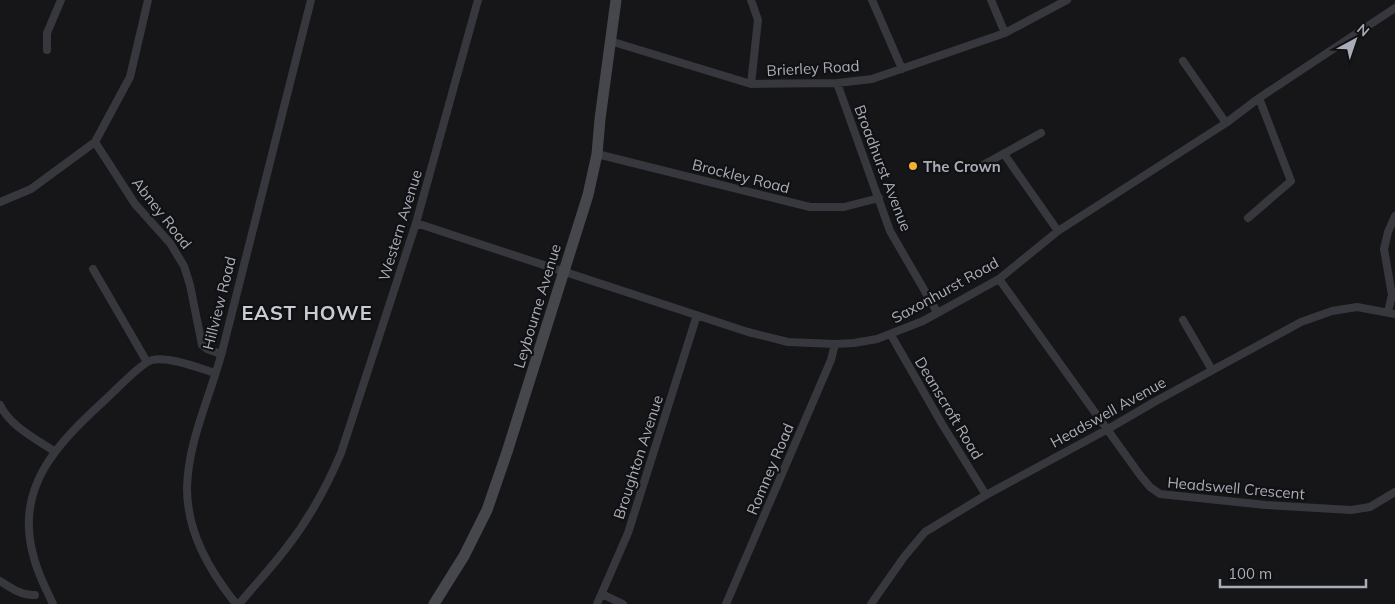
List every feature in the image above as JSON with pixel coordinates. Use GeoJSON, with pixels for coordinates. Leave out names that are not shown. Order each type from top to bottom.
{"type":"FeatureCollection","features":[{"type":"Feature","properties":{"kind":"street"},"geometry":{"type":"LineString","coordinates":[[48,50],[47,33],[61,0]]}},
{"type":"Feature","properties":{"kind":"street"},"geometry":{"type":"LineString","coordinates":[[0,202],[31,189],[95,142],[130,77],[148,0]]}},
{"type":"Feature","properties":{"kind":"street","name":"Hillview Road"},"geometry":{"type":"LineString","coordinates":[[237,604],[218,582],[200,549],[192,522],[187,487],[192,452],[221,354],[311,0]]}},
{"type":"Feature","properties":{"kind":"street","name":"Western Avenue"},"geometry":{"type":"LineString","coordinates":[[237,604],[286,548],[310,514],[341,453],[416,224],[478,0]]}},
{"type":"Feature","properties":{"kind":"street","name":"Leybourne Avenue"},"geometry":{"type":"LineString","coordinates":[[434,604],[464,556],[487,510],[588,195],[597,154],[616,0]]}},
{"type":"Feature","properties":{"kind":"street"},"geometry":{"type":"LineString","coordinates":[[751,0],[758,20],[752,84]]}},
{"type":"Feature","properties":{"kind":"street"},"geometry":{"type":"LineString","coordinates":[[872,0],[902,69]]}},
{"type":"Feature","properties":{"kind":"street"},"geometry":{"type":"LineString","coordinates":[[991,0],[1005,33]]}},
{"type":"Feature","properties":{"kind":"street","name":"Brierley Road"},"geometry":{"type":"LineString","coordinates":[[610,41],[752,84],[837,83],[872,79],[1005,33],[1067,0]]}},
{"type":"Feature","properties":{"kind":"street","name":"Saxonhurst Road"},"geometry":{"type":"LineString","coordinates":[[416,224],[748,332],[788,342],[835,344],[864,342],[891,335],[923,321],[999,279],[1058,231],[1226,123],[1259,98],[1395,8]]}},
{"type":"Feature","properties":{"kind":"street"},"geometry":{"type":"LineString","coordinates":[[1183,61],[1226,123]]}},
{"type":"Feature","properties":{"kind":"street","name":"Broadhurst Avenue"},"geometry":{"type":"LineString","coordinates":[[837,83],[890,231],[937,312]]}},
{"type":"Feature","properties":{"kind":"street"},"geometry":{"type":"LineString","coordinates":[[1248,218],[1291,181],[1259,98]]}},
{"type":"Feature","properties":{"kind":"street"},"geometry":{"type":"LineString","coordinates":[[974,170],[1041,132]]}},
{"type":"Feature","properties":{"kind":"street","name":"Abney Road"},"geometry":{"type":"LineString","coordinates":[[95,142],[135,204],[178,254],[190,285],[202,344],[207,349],[221,354]]}},
{"type":"Feature","properties":{"kind":"street","name":"Brockley Road"},"geometry":{"type":"LineString","coordinates":[[597,154],[810,207],[844,206],[879,198]]}},
{"type":"Feature","properties":{"kind":"street"},"geometry":{"type":"LineString","coordinates":[[1004,154],[1058,231]]}},
{"type":"Feature","properties":{"kind":"street"},"geometry":{"type":"LineString","coordinates":[[1392,313],[1392,295],[1384,249],[1388,232],[1395,216]]}},
{"type":"Feature","properties":{"kind":"street"},"geometry":{"type":"LineString","coordinates":[[93,269],[147,362]]}},
{"type":"Feature","properties":{"kind":"street","name":"Headswell Crescent"},"geometry":{"type":"LineString","coordinates":[[999,279],[1145,482],[1154,491],[1160,494],[1266,505],[1351,510],[1370,507],[1395,492]]}},
{"type":"Feature","properties":{"kind":"street","name":"Headswell Avenue"},"geometry":{"type":"LineString","coordinates":[[871,604],[904,557],[925,532],[986,495],[1300,322],[1332,310],[1357,307],[1392,313]]}},
{"type":"Feature","properties":{"kind":"street","name":"Broughton Avenue"},"geometry":{"type":"LineString","coordinates":[[597,604],[628,533],[698,315]]}},
{"type":"Feature","properties":{"kind":"street"},"geometry":{"type":"LineString","coordinates":[[1183,320],[1212,370]]}},
{"type":"Feature","properties":{"kind":"street","name":"Deanscroft Road"},"geometry":{"type":"LineString","coordinates":[[891,335],[942,424],[986,495]]}},
{"type":"Feature","properties":{"kind":"street","name":"Romney Road"},"geometry":{"type":"LineString","coordinates":[[726,604],[831,360],[835,344]]}},
{"type":"Feature","properties":{"kind":"street"},"geometry":{"type":"LineString","coordinates":[[53,604],[34,560],[28,528],[34,487],[54,451],[92,412],[147,362],[161,359],[215,373]]}},
{"type":"Feature","properties":{"kind":"street"},"geometry":{"type":"LineString","coordinates":[[0,405],[6,415],[19,427],[54,451]]}},
{"type":"Feature","properties":{"kind":"street"},"geometry":{"type":"LineString","coordinates":[[0,581],[21,593],[36,595]]}},
{"type":"Feature","properties":{"kind":"street"},"geometry":{"type":"LineString","coordinates":[[602,594],[623,604]]}},
{"type":"Feature","properties":{"kind":"place","name":"The Crown"},"geometry":{"type":"Point","coordinates":[913,166]}},
{"type":"Feature","properties":{"kind":"district","name":"EAST HOWE"},"geometry":{"type":"Point","coordinates":[307,312]}}]}
